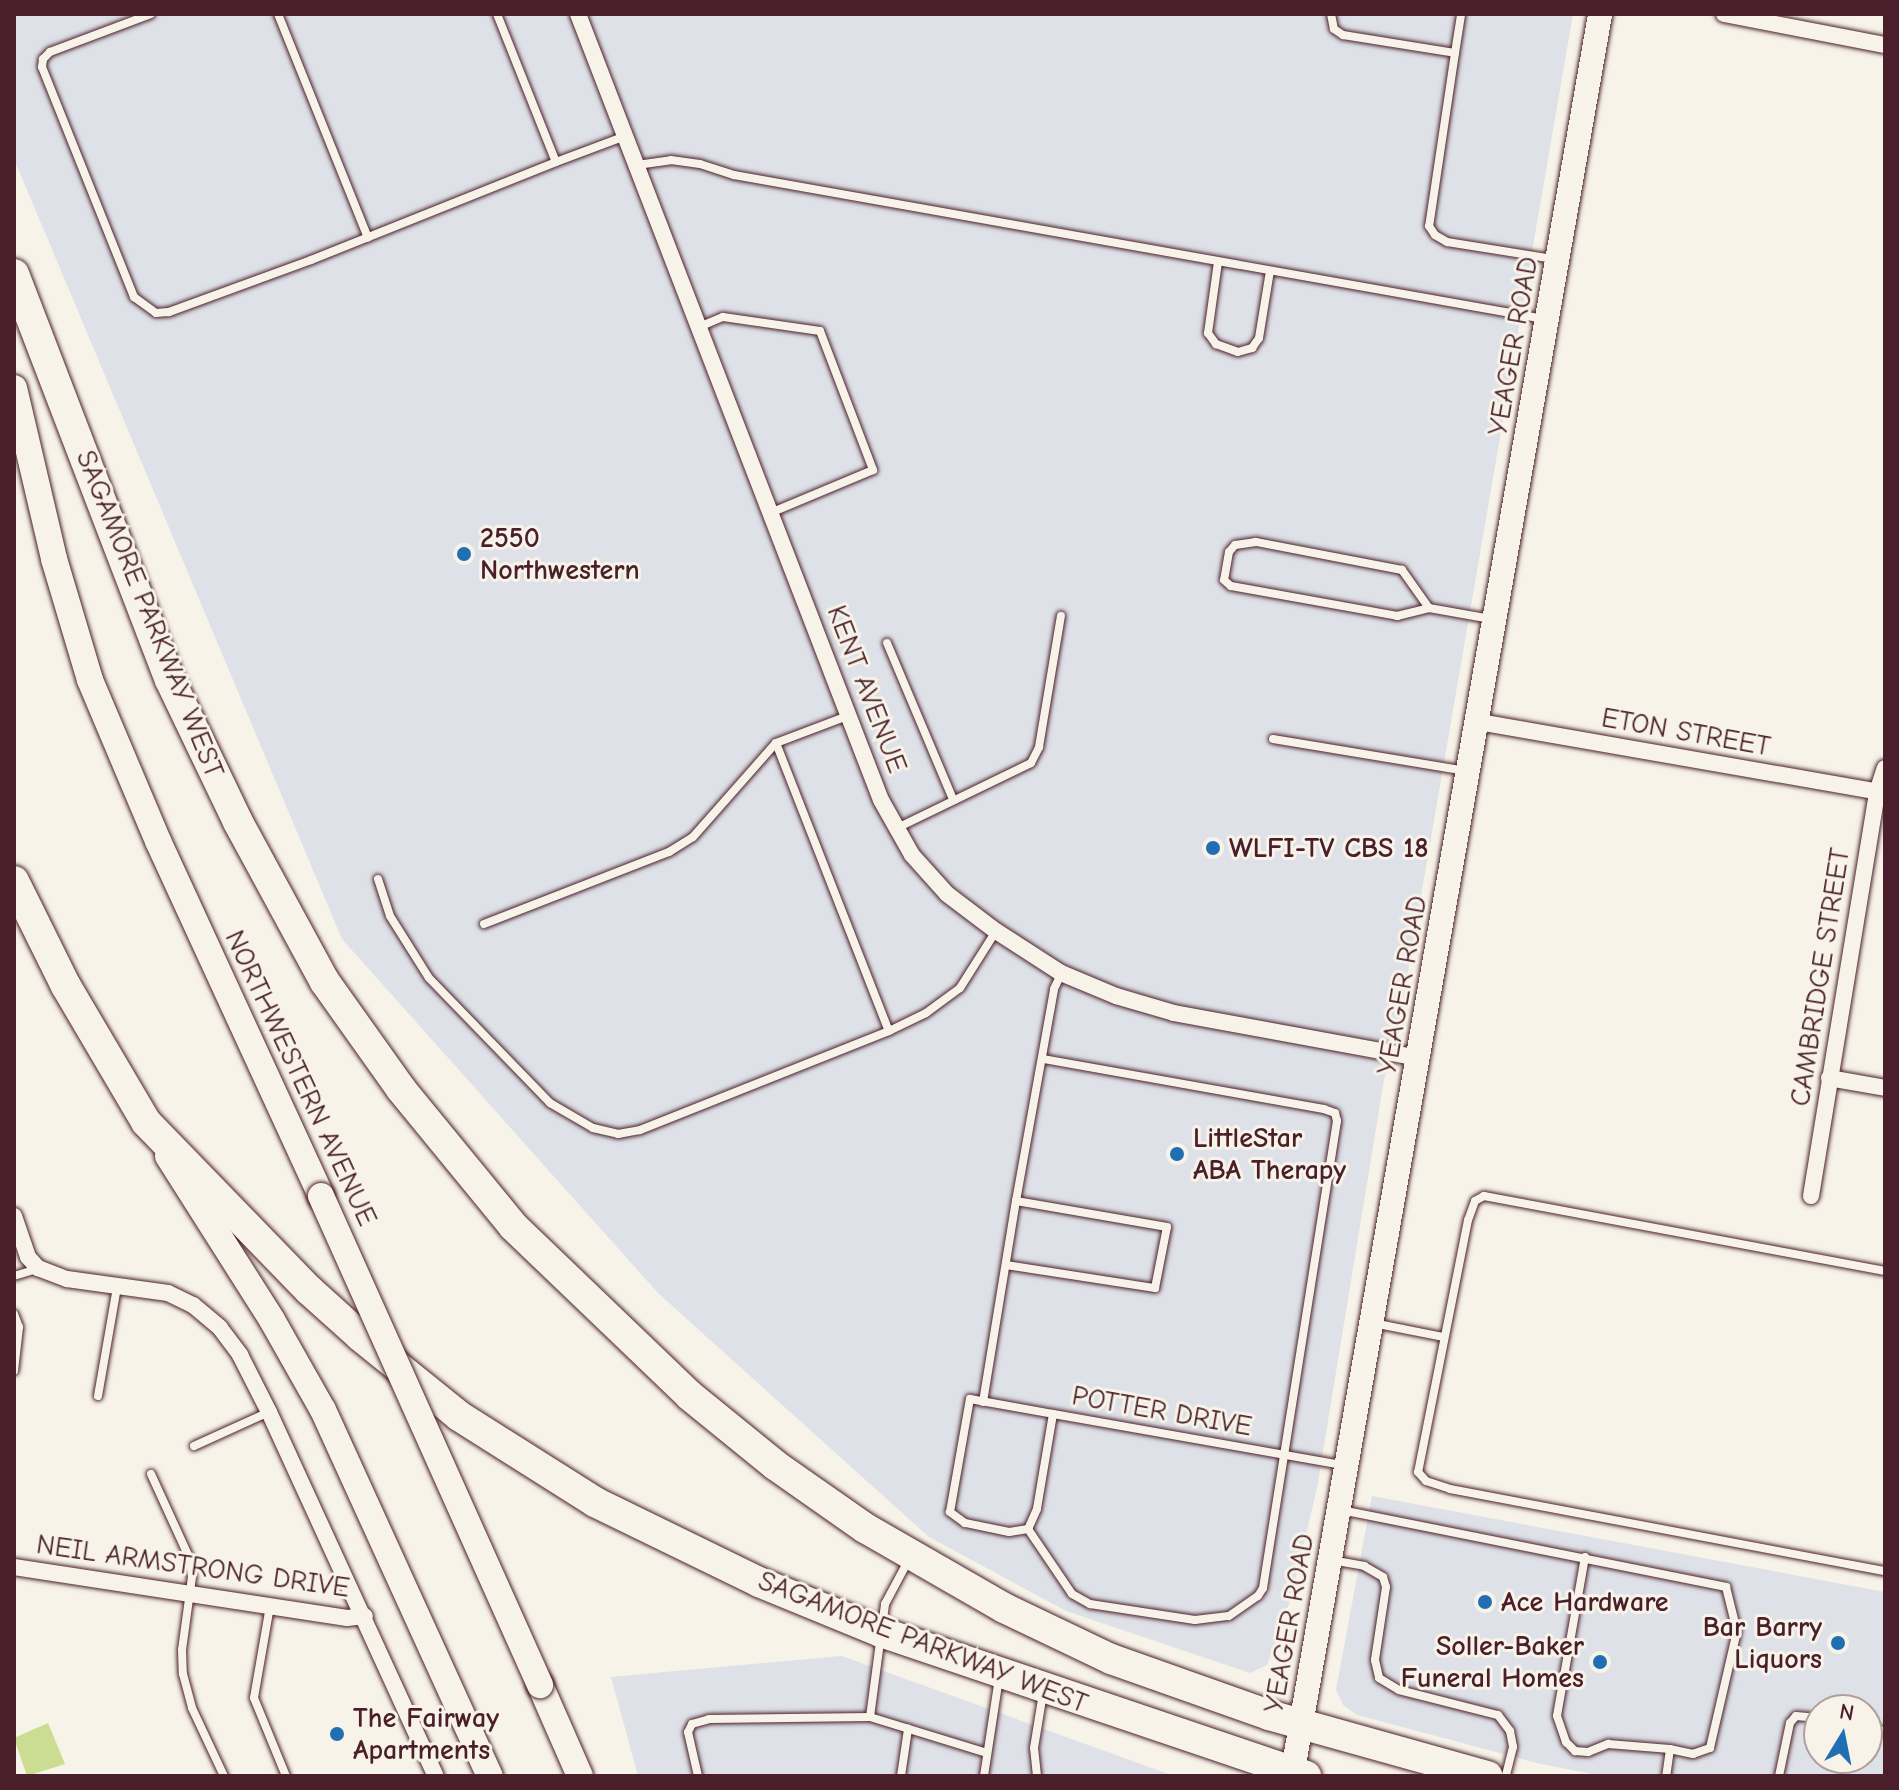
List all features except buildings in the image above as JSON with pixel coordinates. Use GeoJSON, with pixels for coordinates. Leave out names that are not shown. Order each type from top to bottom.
{"type":"FeatureCollection","features":[{"type":"Feature","properties":{"kind":"highway","name":"SAGAMORE PARKWAY WEST"},"geometry":{"type":"LineString","coordinates":[[14,274],[170,680],[238,822],[334,994],[401,1089],[513,1226],[689,1395],[775,1465],[911,1555],[1004,1608],[1111,1659],[1301,1726],[1488,1776]]}},
{"type":"Feature","properties":{"kind":"highway","name":"SAGAMORE PARKWAY WEST"},"geometry":{"type":"LineString","coordinates":[[14,881],[66,986],[146,1122],[309,1290],[360,1336],[459,1416],[595,1502],[759,1582],[881,1632],[1297,1775]]}},
{"type":"Feature","properties":{"kind":"main road","name":"NORTHWESTERN AVENUE"},"geometry":{"type":"LineString","coordinates":[[14,388],[54,559],[90,680],[158,841],[321,1196],[580,1776]]}},
{"type":"Feature","properties":{"kind":"main road"},"geometry":{"type":"LineString","coordinates":[[146,1122],[272,1320],[323,1410],[490,1776]]}},
{"type":"Feature","properties":{"kind":"street","name":"KENT AVENUE"},"geometry":{"type":"LineString","coordinates":[[578,14],[634,166],[895,829],[912,855],[947,894],[996,931],[1061,973],[1116,996],[1174,1013],[1420,1058]]}},
{"type":"Feature","properties":{"kind":"street","name":"YEAGER ROAD"},"geometry":{"type":"LineString","coordinates":[[1297,1775],[1301,1726],[1479,722],[1600,14]]}},
{"type":"Feature","properties":{"kind":"street"},"geometry":{"type":"LineString","coordinates":[[1724,14],[1885,45]]}},
{"type":"Feature","properties":{"kind":"street","name":"ETON STREET"},"geometry":{"type":"LineString","coordinates":[[1479,722],[1881,792]]}},
{"type":"Feature","properties":{"kind":"street","name":"CAMBRIDGE STREET"},"geometry":{"type":"LineString","coordinates":[[1811,1196],[1885,768]]}},
{"type":"Feature","properties":{"kind":"street"},"geometry":{"type":"LineString","coordinates":[[1829,1078],[1885,1088]]}},
{"type":"Feature","properties":{"kind":"street"},"geometry":{"type":"LineString","coordinates":[[14,1216],[28,1257],[38,1268]]}},
{"type":"Feature","properties":{"kind":"street","name":"NEIL ARMSTRONG DRIVE"},"geometry":{"type":"LineString","coordinates":[[38,1268],[67,1279],[168,1293],[193,1305],[220,1328],[240,1355],[269,1412],[436,1776]]}},
{"type":"Feature","properties":{"kind":"street","name":"NEIL ARMSTRONG DRIVE"},"geometry":{"type":"LineString","coordinates":[[14,1567],[347,1618],[365,1616]]}},
{"type":"Feature","properties":{"kind":"lane"},"geometry":{"type":"LineString","coordinates":[[151,14],[50,52],[43,59],[42,67],[134,297],[156,313],[169,312],[368,238],[623,137]]}},
{"type":"Feature","properties":{"kind":"lane"},"geometry":{"type":"LineString","coordinates":[[278,14],[368,238]]}},
{"type":"Feature","properties":{"kind":"lane"},"geometry":{"type":"LineString","coordinates":[[497,14],[556,162]]}},
{"type":"Feature","properties":{"kind":"lane"},"geometry":{"type":"LineString","coordinates":[[1331,14],[1334,29],[1343,35],[1455,53]]}},
{"type":"Feature","properties":{"kind":"lane"},"geometry":{"type":"LineString","coordinates":[[1461,14],[1429,226],[1435,235],[1447,242],[1558,260]]}},
{"type":"Feature","properties":{"kind":"lane"},"geometry":{"type":"LineString","coordinates":[[634,166],[671,160],[700,164],[734,175],[1549,319]]}},
{"type":"Feature","properties":{"kind":"lane"},"geometry":{"type":"LineString","coordinates":[[1218,262],[1208,333],[1216,344],[1238,352],[1252,348],[1259,338],[1270,271]]}},
{"type":"Feature","properties":{"kind":"lane"},"geometry":{"type":"LineString","coordinates":[[697,327],[723,317],[820,331],[873,470],[770,513]]}},
{"type":"Feature","properties":{"kind":"lane"},"geometry":{"type":"LineString","coordinates":[[1429,608],[1402,570],[1256,542],[1235,545],[1229,552],[1224,580],[1231,586],[1397,616],[1429,608],[1495,620]]}},
{"type":"Feature","properties":{"kind":"lane"},"geometry":{"type":"LineString","coordinates":[[895,829],[1031,763],[1039,747],[1061,616]]}},
{"type":"Feature","properties":{"kind":"lane"},"geometry":{"type":"LineString","coordinates":[[887,643],[953,799]]}},
{"type":"Feature","properties":{"kind":"lane"},"geometry":{"type":"LineString","coordinates":[[484,924],[669,852],[693,837],[776,743],[850,715]]}},
{"type":"Feature","properties":{"kind":"lane"},"geometry":{"type":"LineString","coordinates":[[1273,739],[1470,772]]}},
{"type":"Feature","properties":{"kind":"lane"},"geometry":{"type":"LineString","coordinates":[[776,743],[889,1031]]}},
{"type":"Feature","properties":{"kind":"lane"},"geometry":{"type":"LineString","coordinates":[[378,879],[390,916],[429,978],[550,1103],[593,1128],[618,1134],[640,1130],[889,1031],[926,1013],[960,988],[996,931]]}},
{"type":"Feature","properties":{"kind":"lane"},"geometry":{"type":"LineString","coordinates":[[983,1402],[1054,989],[1061,973]]}},
{"type":"Feature","properties":{"kind":"lane"},"geometry":{"type":"LineString","coordinates":[[1042,1059],[1335,1113],[1337,1121],[1263,1588],[1252,1602],[1229,1616],[1195,1620],[1090,1604],[1072,1594],[1028,1529],[1037,1509],[1053,1414]]}},
{"type":"Feature","properties":{"kind":"lane"},"geometry":{"type":"LineString","coordinates":[[1885,1271],[1484,1196],[1475,1201],[1468,1220],[1418,1472],[1426,1481],[1885,1571]]}},
{"type":"Feature","properties":{"kind":"lane"},"geometry":{"type":"LineString","coordinates":[[1006,1265],[1155,1288],[1167,1227],[1016,1201]]}},
{"type":"Feature","properties":{"kind":"lane"},"geometry":{"type":"LineString","coordinates":[[14,1276],[38,1268]]}},
{"type":"Feature","properties":{"kind":"lane"},"geometry":{"type":"LineString","coordinates":[[98,1396],[117,1287]]}},
{"type":"Feature","properties":{"kind":"lane"},"geometry":{"type":"LineString","coordinates":[[14,1314],[19,1327],[14,1371]]}},
{"type":"Feature","properties":{"kind":"lane"},"geometry":{"type":"LineString","coordinates":[[1373,1323],[1443,1337]]}},
{"type":"Feature","properties":{"kind":"lane","name":"POTTER DRIVE"},"geometry":{"type":"LineString","coordinates":[[1028,1529],[1009,1532],[965,1523],[950,1512],[970,1399],[1347,1466]]}},
{"type":"Feature","properties":{"kind":"lane"},"geometry":{"type":"LineString","coordinates":[[194,1446],[269,1412]]}},
{"type":"Feature","properties":{"kind":"lane"},"geometry":{"type":"LineString","coordinates":[[151,1474],[190,1559],[190,1593],[182,1650],[183,1674],[192,1708],[224,1776]]}},
{"type":"Feature","properties":{"kind":"lane"},"geometry":{"type":"LineString","coordinates":[[1339,1510],[1585,1557],[1717,1583],[1728,1592],[1737,1631],[1710,1748],[1693,1754],[1608,1744],[1588,1752],[1575,1751],[1566,1742],[1557,1716],[1585,1557]]}},
{"type":"Feature","properties":{"kind":"lane"},"geometry":{"type":"LineString","coordinates":[[870,1717],[888,1595],[911,1555]]}},
{"type":"Feature","properties":{"kind":"lane"},"geometry":{"type":"LineString","coordinates":[[1330,1560],[1364,1566],[1383,1577],[1386,1587],[1375,1660],[1379,1678],[1399,1690],[1498,1715],[1510,1731],[1513,1747],[1506,1776]]}},
{"type":"Feature","properties":{"kind":"lane"},"geometry":{"type":"LineString","coordinates":[[270,1606],[254,1698],[286,1776]]}},
{"type":"Feature","properties":{"kind":"lane"},"geometry":{"type":"LineString","coordinates":[[984,1776],[1000,1673]]}},
{"type":"Feature","properties":{"kind":"lane"},"geometry":{"type":"LineString","coordinates":[[1037,1776],[1034,1748],[1043,1688]]}},
{"type":"Feature","properties":{"kind":"lane"},"geometry":{"type":"LineString","coordinates":[[1779,1776],[1790,1723],[1796,1716],[1803,1717]]}},
{"type":"Feature","properties":{"kind":"lane"},"geometry":{"type":"LineString","coordinates":[[698,1776],[688,1732],[699,1721],[870,1717],[987,1753]]}},
{"type":"Feature","properties":{"kind":"lane"},"geometry":{"type":"LineString","coordinates":[[901,1776],[908,1729]]}},
{"type":"Feature","properties":{"kind":"lane"},"geometry":{"type":"LineString","coordinates":[[1666,1776],[1670,1749]]}},
{"type":"Feature","properties":{"kind":"shaded area"},"geometry":{"type":"Polygon","coordinates":[[[14,14],[1573,14],[1401,1012],[1384,1080],[1317,1488],[1291,1598],[1267,1665],[1250,1673],[1066,1611],[929,1537],[658,1293],[342,939],[14,159],[14,14]]]}},
{"type":"Feature","properties":{"kind":"shaded area"},"geometry":{"type":"Polygon","coordinates":[[[1372,1496],[1885,1592],[1885,1776],[1603,1776],[1541,1764],[1357,1715],[1343,1705],[1336,1690],[1372,1496]]]}},
{"type":"Feature","properties":{"kind":"shaded area"},"geometry":{"type":"Polygon","coordinates":[[[842,1656],[1174,1776],[638,1776],[611,1677],[842,1656]]]}},
{"type":"Feature","properties":{"kind":"green space"},"geometry":{"type":"Polygon","coordinates":[[[48,1723],[65,1764],[27,1776],[14,1738],[48,1723]]]}},
{"type":"Feature","properties":{"kind":"place","name":"2550 Northwestern"},"geometry":{"type":"Point","coordinates":[464,554]}},
{"type":"Feature","properties":{"kind":"place","name":"WLFI-TV CBS 18"},"geometry":{"type":"Point","coordinates":[1213,848]}},
{"type":"Feature","properties":{"kind":"place","name":"LittleStar ABA Therapy"},"geometry":{"type":"Point","coordinates":[1177,1154]}},
{"type":"Feature","properties":{"kind":"place","name":"Ace Hardware"},"geometry":{"type":"Point","coordinates":[1485,1602]}},
{"type":"Feature","properties":{"kind":"place","name":"Bar Barry Liquors"},"geometry":{"type":"Point","coordinates":[1838,1643]}},
{"type":"Feature","properties":{"kind":"place","name":"Soller-Baker Funeral Homes"},"geometry":{"type":"Point","coordinates":[1600,1662]}},
{"type":"Feature","properties":{"kind":"place","name":"The Fairway Apartments"},"geometry":{"type":"Point","coordinates":[337,1734]}}]}
